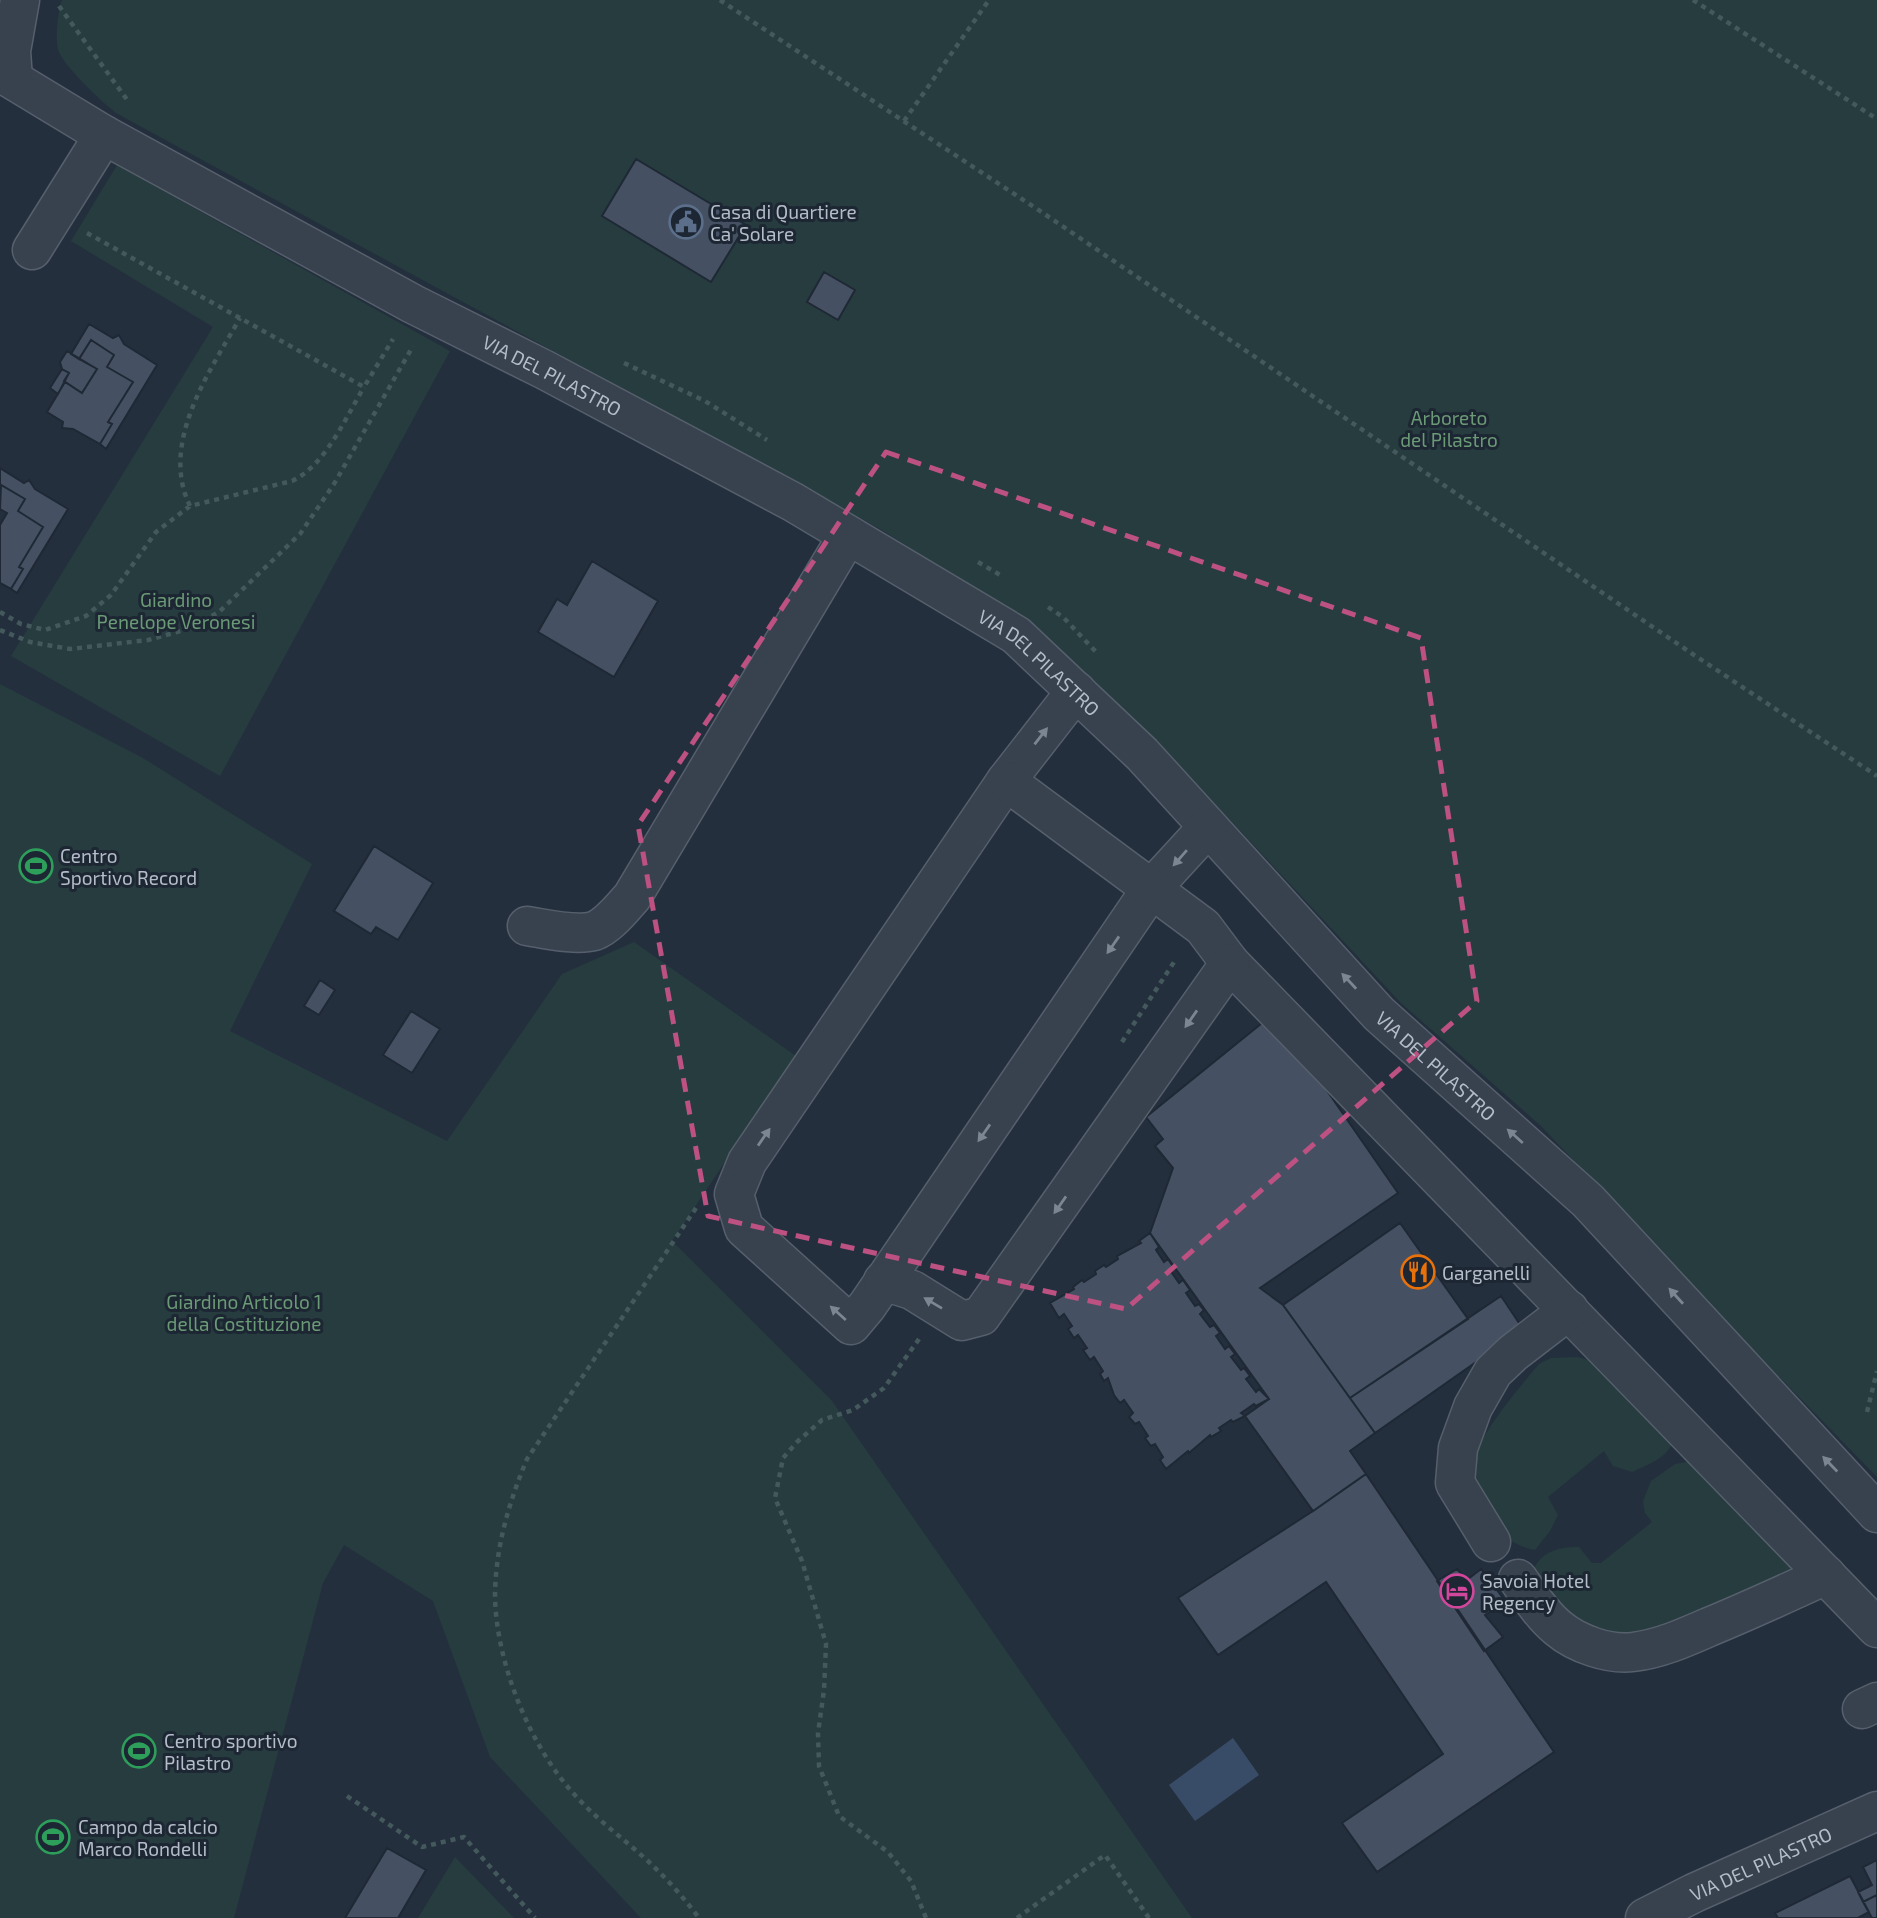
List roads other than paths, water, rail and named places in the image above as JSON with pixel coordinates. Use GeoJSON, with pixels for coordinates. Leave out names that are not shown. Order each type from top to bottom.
{"type":"FeatureCollection","features":[{"type":"Feature","properties":{"kind":"street"},"geometry":{"type":"LineString","coordinates":[[6,75],[20,0]]}},
{"type":"Feature","properties":{"kind":"street","name":"VIA DEL PILASTRO"},"geometry":{"type":"LineString","coordinates":[[6,75],[104,135],[423,309],[545,370],[769,490],[1016,635],[1142,754],[1379,1014],[1588,1201],[1877,1513]]}},
{"type":"Feature","properties":{"kind":"street"},"geometry":{"type":"LineString","coordinates":[[32,250],[104,135]]}},
{"type":"Feature","properties":{"kind":"street"},"geometry":{"type":"LineString","coordinates":[[527,926],[565,932],[596,930],[617,914],[632,897],[848,535]]}},
{"type":"Feature","properties":{"kind":"street"},"geometry":{"type":"LineString","coordinates":[[1065,680],[1006,781],[747,1161],[734,1194],[744,1228],[851,1325],[1152,889],[1208,827]]}},
{"type":"Feature","properties":{"kind":"street"},"geometry":{"type":"LineString","coordinates":[[1006,781],[1203,927],[1230,963],[1877,1628]]}},
{"type":"Feature","properties":{"kind":"street"},"geometry":{"type":"LineString","coordinates":[[883,1281],[912,1290],[962,1321],[981,1316],[1230,963]]}},
{"type":"Feature","properties":{"kind":"street"},"geometry":{"type":"LineString","coordinates":[[1491,1542],[1455,1483],[1458,1448],[1473,1408],[1493,1372],[1569,1310]]}},
{"type":"Feature","properties":{"kind":"street"},"geometry":{"type":"LineString","coordinates":[[1518,1578],[1540,1609],[1559,1629],[1607,1651],[1630,1653],[1655,1648],[1699,1631],[1826,1575]]}},
{"type":"Feature","properties":{"kind":"street","name":"VIA DEL PILASTRO"},"geometry":{"type":"LineString","coordinates":[[1645,1918],[1700,1905],[1877,1811]]}},
{"type":"Feature","properties":{"kind":"water"},"geometry":{"type":"Polygon","coordinates":[[[1233,1738],[1259,1775],[1195,1821],[1169,1785],[1233,1738]]]}},
{"type":"Feature","properties":{"kind":"place","name":"Casa di Quartiere Ca' Solare"},"geometry":{"type":"Point","coordinates":[686,222]}},
{"type":"Feature","properties":{"kind":"place","name":"Centro Sportivo Record"},"geometry":{"type":"Point","coordinates":[36,866]}},
{"type":"Feature","properties":{"kind":"place","name":"Garganelli"},"geometry":{"type":"Point","coordinates":[1418,1272]}},
{"type":"Feature","properties":{"kind":"place","name":"Savoia Hotel Regency"},"geometry":{"type":"Point","coordinates":[1457,1591]}},
{"type":"Feature","properties":{"kind":"place","name":"Centro sportivo Pilastro"},"geometry":{"type":"Point","coordinates":[139,1751]}},
{"type":"Feature","properties":{"kind":"place","name":"Campo da calcio Marco Rondelli"},"geometry":{"type":"Point","coordinates":[53,1837]}},
{"type":"Feature","properties":{"kind":"park label","name":"Arboreto del Pilastro"},"geometry":{"type":"Point","coordinates":[1449,428]}},
{"type":"Feature","properties":{"kind":"park label","name":"Giardino Penelope Veronesi"},"geometry":{"type":"Point","coordinates":[176,610]}},
{"type":"Feature","properties":{"kind":"park label","name":"Giardino Articolo 1 della Costituzione"},"geometry":{"type":"Point","coordinates":[244,1312]}}]}
